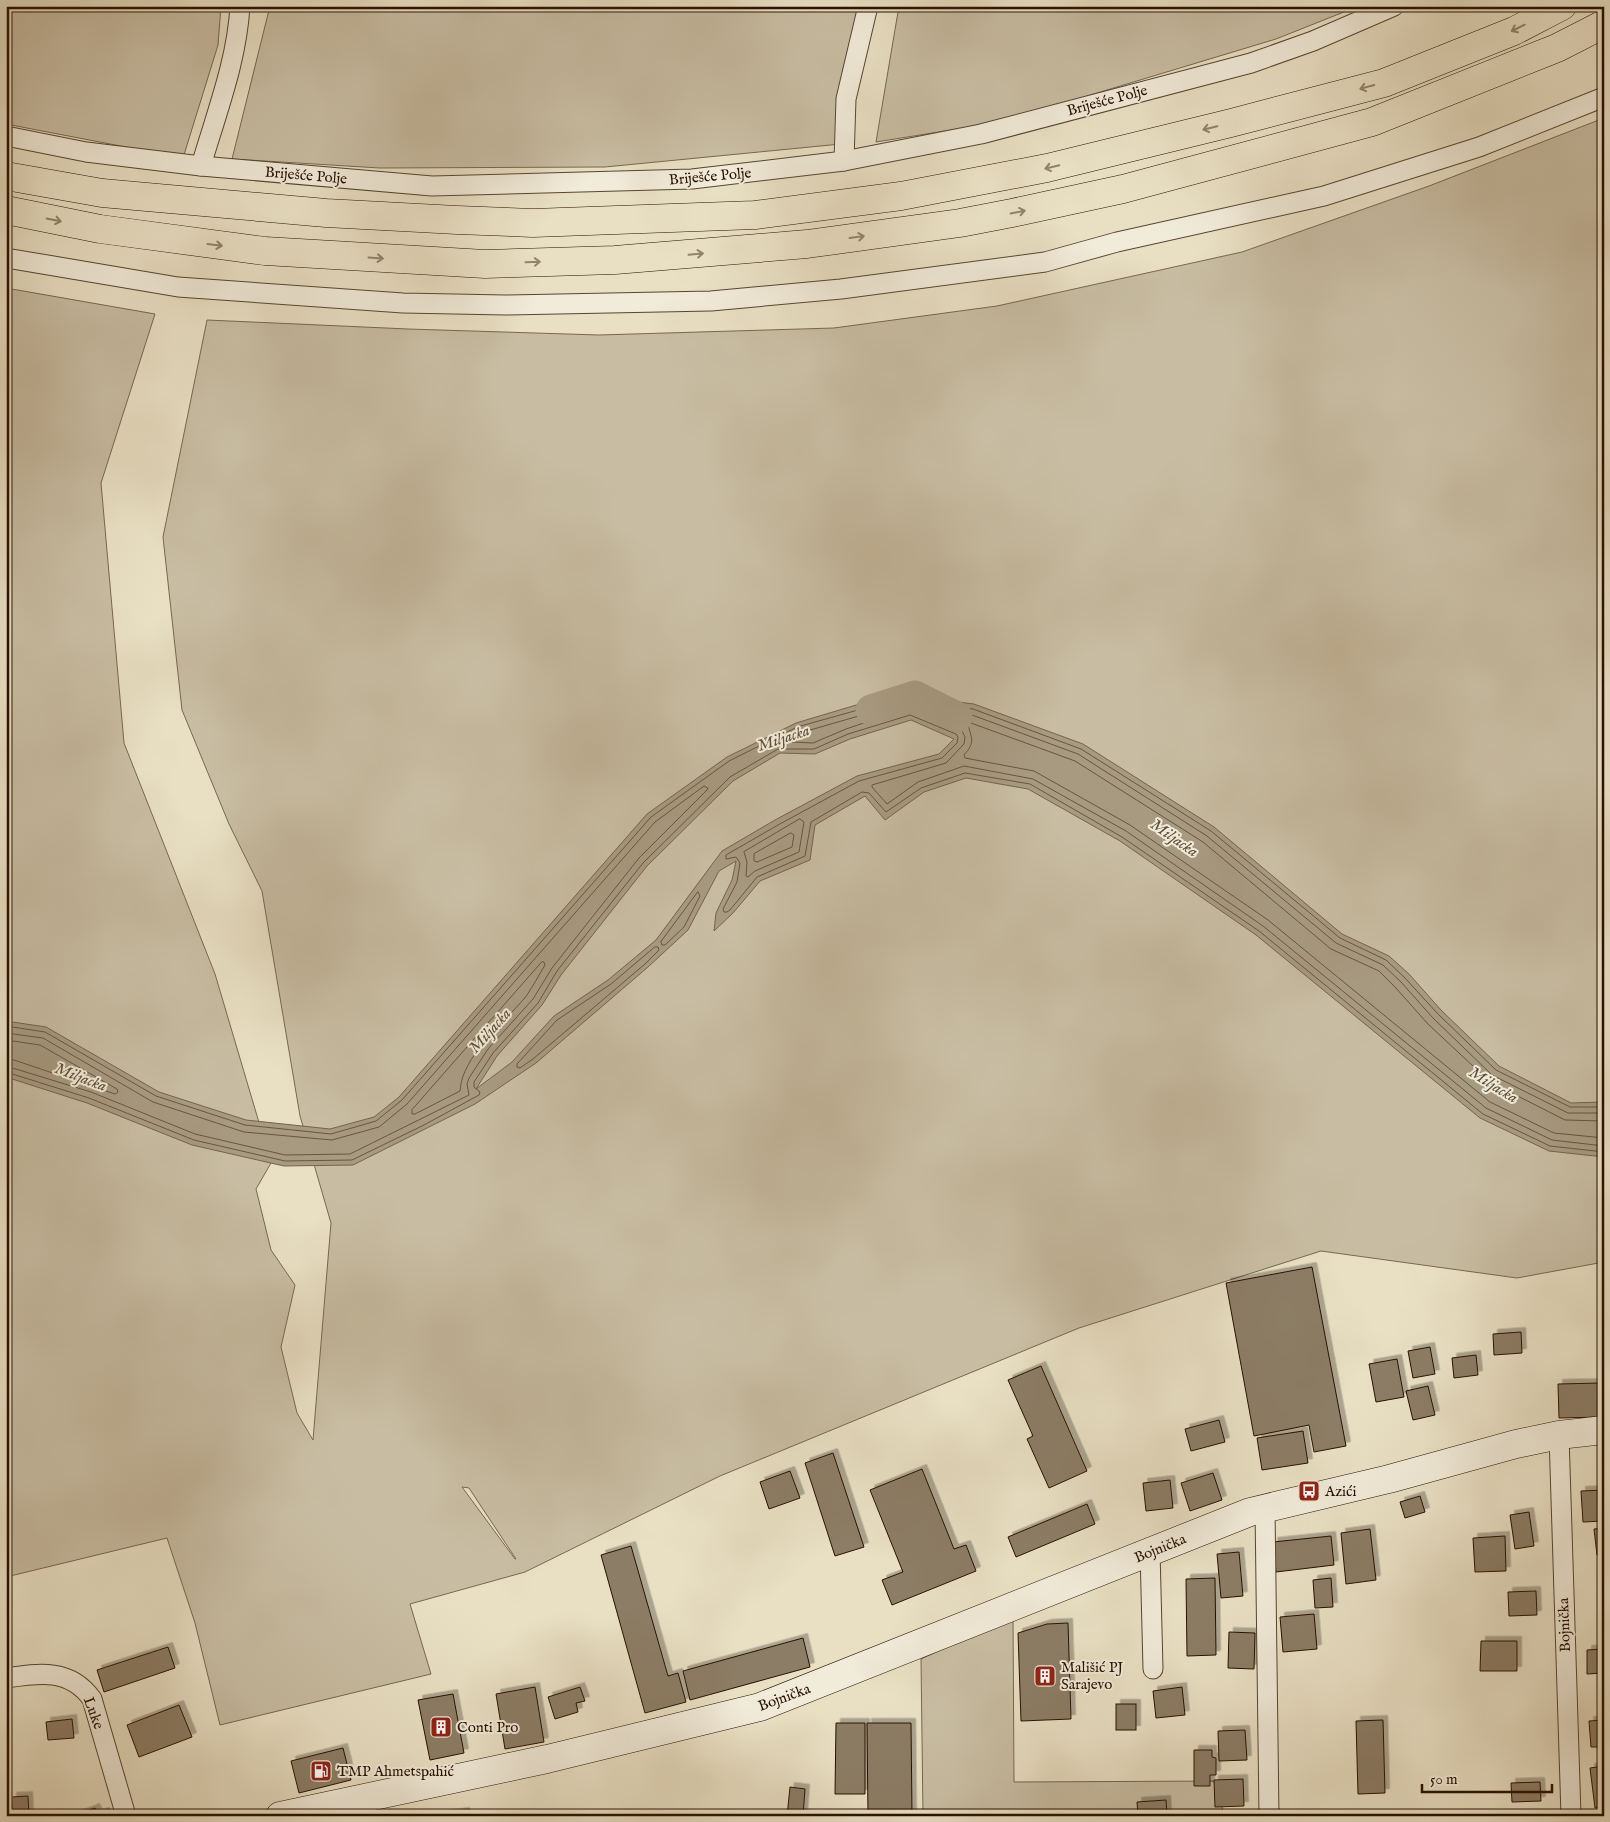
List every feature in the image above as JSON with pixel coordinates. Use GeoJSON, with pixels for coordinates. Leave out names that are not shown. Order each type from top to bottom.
{"type":"FeatureCollection","features":[{"type":"Feature","properties":{"kind":"highway"},"geometry":{"type":"LineString","coordinates":[[6,176],[102,193],[317,212],[410,218],[533,223],[755,215],[901,196],[1047,168],[1231,123],[1384,83],[1514,31],[1562,6]]}},
{"type":"Feature","properties":{"kind":"highway"},"geometry":{"type":"LineString","coordinates":[[6,210],[100,229],[264,250],[485,264],[615,260],[807,244],[1012,213],[1123,189],[1372,122],[1557,48],[1604,24]]}},
{"type":"Feature","properties":{"kind":"main road","name":"Bojnička"},"geometry":{"type":"LineString","coordinates":[[280,1816],[547,1759],[760,1707],[1150,1551],[1265,1508],[1389,1479],[1516,1444],[1558,1435],[1604,1430]]}},
{"type":"Feature","properties":{"kind":"street"},"geometry":{"type":"LineString","coordinates":[[202,166],[239,31],[240,6]]}},
{"type":"Feature","properties":{"kind":"street"},"geometry":{"type":"LineString","coordinates":[[844,161],[846,100],[868,6]]}},
{"type":"Feature","properties":{"kind":"street","name":"Briješće Polje"},"geometry":{"type":"LineString","coordinates":[[6,136],[86,152],[202,166],[432,186],[692,179],[844,161],[980,134],[1251,63],[1313,40],[1394,6]]}},
{"type":"Feature","properties":{"kind":"street"},"geometry":{"type":"LineString","coordinates":[[6,258],[178,287],[403,303],[506,306],[711,301],[841,289],[1045,262],[1117,242],[1324,196],[1479,147],[1604,97]]}},
{"type":"Feature","properties":{"kind":"street","name":"Bojnička"},"geometry":{"type":"LineString","coordinates":[[1558,1435],[1570,1816]]}},
{"type":"Feature","properties":{"kind":"street"},"geometry":{"type":"LineString","coordinates":[[1265,1508],[1269,1816]]}},
{"type":"Feature","properties":{"kind":"street"},"geometry":{"type":"LineString","coordinates":[[1150,1551],[1153,1669]]}},
{"type":"Feature","properties":{"kind":"street","name":"Luke"},"geometry":{"type":"LineString","coordinates":[[6,1678],[50,1674],[63,1676],[86,1690],[92,1699],[126,1816]]}},
{"type":"Feature","properties":{"kind":"shaded area"},"geometry":{"type":"Polygon","coordinates":[[[6,6],[221,6],[218,45],[183,158],[6,124],[6,6]]]}},
{"type":"Feature","properties":{"kind":"shaded area"},"geometry":{"type":"Polygon","coordinates":[[[270,6],[863,6],[841,144],[605,167],[380,168],[232,159],[270,6]]]}},
{"type":"Feature","properties":{"kind":"shaded area"},"geometry":{"type":"Polygon","coordinates":[[[899,6],[1359,6],[1276,39],[1001,122],[876,142],[899,6]]]}},
{"type":"Feature","properties":{"kind":"shaded area"},"geometry":{"type":"Polygon","coordinates":[[[1604,118],[1604,1262],[1517,1278],[1321,1251],[1079,1328],[720,1476],[525,1572],[410,1604],[431,1674],[220,1725],[195,1623],[167,1538],[6,1577],[6,288],[155,314],[101,483],[124,743],[215,974],[271,1163],[256,1189],[271,1250],[295,1285],[281,1347],[297,1413],[313,1440],[331,1223],[300,1116],[262,891],[229,824],[182,710],[163,537],[207,320],[599,335],[834,328],[997,306],[1242,252],[1429,186],[1604,118]],[[462,1487],[516,1559],[469,1488],[462,1487]]]}},
{"type":"Feature","properties":{"kind":"shaded area"},"geometry":{"type":"Polygon","coordinates":[[[1013,1617],[1014,1782],[1220,1781],[1223,1816],[923,1816],[921,1659],[1013,1617]]]}},
{"type":"Feature","properties":{"kind":"water"},"geometry":{"type":"Polygon","coordinates":[[[893,694],[974,704],[1083,744],[1214,827],[1342,934],[1389,956],[1499,1066],[1571,1103],[1604,1102],[1604,1157],[1549,1151],[1480,1118],[1256,935],[1120,841],[1028,789],[966,778],[924,792],[885,820],[865,796],[815,825],[810,860],[760,881],[733,913],[714,931],[716,913],[732,880],[736,861],[719,871],[688,930],[648,967],[536,1063],[475,1104],[353,1165],[284,1166],[192,1145],[87,1103],[6,1077],[6,1021],[46,1027],[159,1092],[246,1120],[330,1129],[374,1117],[399,1097],[647,814],[727,757],[796,723],[893,694]],[[911,720],[850,739],[815,754],[780,753],[733,781],[647,866],[561,975],[542,1005],[497,1056],[476,1089],[512,1062],[554,1016],[608,980],[656,940],[722,851],[857,776],[939,754],[954,739],[911,720]]]}},
{"type":"Feature","properties":{"kind":"building"},"geometry":{"type":"Polygon","coordinates":[[[1312,1267],[1346,1446],[1314,1452],[1309,1425],[1254,1436],[1226,1283],[1312,1267]]]}},
{"type":"Feature","properties":{"kind":"building"},"geometry":{"type":"Polygon","coordinates":[[[1521,1332],[1522,1353],[1494,1355],[1493,1334],[1521,1332]]]}},
{"type":"Feature","properties":{"kind":"building"},"geometry":{"type":"Polygon","coordinates":[[[1430,1347],[1435,1374],[1413,1378],[1408,1351],[1430,1347]]]}},
{"type":"Feature","properties":{"kind":"building"},"geometry":{"type":"Polygon","coordinates":[[[1476,1355],[1478,1375],[1454,1378],[1452,1358],[1476,1355]]]}},
{"type":"Feature","properties":{"kind":"building"},"geometry":{"type":"Polygon","coordinates":[[[1397,1359],[1404,1397],[1376,1402],[1369,1364],[1397,1359]]]}},
{"type":"Feature","properties":{"kind":"building"},"geometry":{"type":"Polygon","coordinates":[[[1041,1366],[1087,1471],[1049,1488],[1027,1439],[1033,1436],[1008,1380],[1041,1366]]]}},
{"type":"Feature","properties":{"kind":"building"},"geometry":{"type":"Polygon","coordinates":[[[1600,1383],[1601,1417],[1559,1418],[1558,1384],[1600,1383]]]}},
{"type":"Feature","properties":{"kind":"building"},"geometry":{"type":"Polygon","coordinates":[[[1428,1386],[1435,1415],[1413,1420],[1406,1391],[1428,1386]]]}},
{"type":"Feature","properties":{"kind":"building"},"geometry":{"type":"Polygon","coordinates":[[[1219,1420],[1225,1442],[1191,1451],[1185,1429],[1219,1420]]]}},
{"type":"Feature","properties":{"kind":"building"},"geometry":{"type":"Polygon","coordinates":[[[1303,1431],[1308,1463],[1262,1470],[1257,1438],[1303,1431]]]}},
{"type":"Feature","properties":{"kind":"building"},"geometry":{"type":"Polygon","coordinates":[[[833,1453],[864,1547],[835,1556],[805,1463],[833,1453]]]}},
{"type":"Feature","properties":{"kind":"building"},"geometry":{"type":"Polygon","coordinates":[[[922,1469],[954,1549],[966,1545],[976,1571],[892,1605],[882,1580],[903,1572],[870,1490],[922,1469]]]}},
{"type":"Feature","properties":{"kind":"building"},"geometry":{"type":"Polygon","coordinates":[[[790,1471],[800,1498],[769,1509],[760,1482],[790,1471]]]}},
{"type":"Feature","properties":{"kind":"building"},"geometry":{"type":"Polygon","coordinates":[[[1213,1473],[1222,1500],[1190,1511],[1181,1483],[1213,1473]]]}},
{"type":"Feature","properties":{"kind":"building"},"geometry":{"type":"Polygon","coordinates":[[[1170,1480],[1173,1508],[1146,1511],[1143,1483],[1170,1480]]]}},
{"type":"Feature","properties":{"kind":"building"},"geometry":{"type":"Polygon","coordinates":[[[1604,1490],[1604,1521],[1583,1522],[1581,1491],[1604,1490]]]}},
{"type":"Feature","properties":{"kind":"building"},"geometry":{"type":"Polygon","coordinates":[[[1420,1496],[1425,1512],[1405,1518],[1400,1502],[1420,1496]]]}},
{"type":"Feature","properties":{"kind":"building"},"geometry":{"type":"Polygon","coordinates":[[[1087,1504],[1095,1524],[1016,1557],[1008,1537],[1087,1504]]]}},
{"type":"Feature","properties":{"kind":"building"},"geometry":{"type":"Polygon","coordinates":[[[1529,1512],[1534,1546],[1515,1549],[1510,1515],[1529,1512]]]}},
{"type":"Feature","properties":{"kind":"building"},"geometry":{"type":"Polygon","coordinates":[[[1604,1528],[1604,1554],[1597,1555],[1594,1529],[1604,1528]]]}},
{"type":"Feature","properties":{"kind":"building"},"geometry":{"type":"Polygon","coordinates":[[[1370,1529],[1376,1580],[1346,1584],[1341,1533],[1370,1529]]]}},
{"type":"Feature","properties":{"kind":"building"},"geometry":{"type":"Polygon","coordinates":[[[1331,1536],[1334,1565],[1276,1572],[1273,1542],[1331,1536]]]}},
{"type":"Feature","properties":{"kind":"building"},"geometry":{"type":"Polygon","coordinates":[[[1505,1536],[1506,1571],[1475,1572],[1473,1538],[1505,1536]]]}},
{"type":"Feature","properties":{"kind":"building"},"geometry":{"type":"Polygon","coordinates":[[[631,1546],[668,1676],[678,1673],[686,1702],[645,1713],[601,1555],[631,1546]]]}},
{"type":"Feature","properties":{"kind":"building"},"geometry":{"type":"Polygon","coordinates":[[[1239,1552],[1243,1596],[1221,1598],[1217,1554],[1239,1552]]]}},
{"type":"Feature","properties":{"kind":"building"},"geometry":{"type":"Polygon","coordinates":[[[1215,1578],[1216,1655],[1187,1656],[1186,1579],[1215,1578]]]}},
{"type":"Feature","properties":{"kind":"building"},"geometry":{"type":"Polygon","coordinates":[[[1331,1578],[1333,1607],[1315,1608],[1313,1580],[1331,1578]]]}},
{"type":"Feature","properties":{"kind":"building"},"geometry":{"type":"Polygon","coordinates":[[[1536,1591],[1537,1615],[1509,1616],[1508,1592],[1536,1591]]]}},
{"type":"Feature","properties":{"kind":"building"},"geometry":{"type":"Polygon","coordinates":[[[1314,1614],[1317,1649],[1283,1652],[1280,1617],[1314,1614]]]}},
{"type":"Feature","properties":{"kind":"building","name":"Mališić PJ Sarajevo"},"geometry":{"type":"Polygon","coordinates":[[[1068,1623],[1071,1719],[1021,1721],[1018,1633],[1047,1624],[1068,1623]]]}},
{"type":"Feature","properties":{"kind":"building"},"geometry":{"type":"Polygon","coordinates":[[[1229,1632],[1255,1633],[1254,1669],[1228,1668],[1229,1632]]]}},
{"type":"Feature","properties":{"kind":"building"},"geometry":{"type":"Polygon","coordinates":[[[803,1638],[810,1667],[690,1700],[683,1671],[803,1638]]]}},
{"type":"Feature","properties":{"kind":"building"},"geometry":{"type":"Polygon","coordinates":[[[1481,1641],[1517,1641],[1517,1671],[1480,1671],[1481,1641]]]}},
{"type":"Feature","properties":{"kind":"building"},"geometry":{"type":"Polygon","coordinates":[[[168,1647],[175,1668],[104,1692],[97,1670],[168,1647]]]}},
{"type":"Feature","properties":{"kind":"building"},"geometry":{"type":"Polygon","coordinates":[[[1604,1649],[1604,1673],[1587,1674],[1587,1650],[1604,1649]]]}},
{"type":"Feature","properties":{"kind":"building"},"geometry":{"type":"Polygon","coordinates":[[[535,1687],[544,1742],[505,1749],[496,1694],[535,1687]]]}},
{"type":"Feature","properties":{"kind":"building"},"geometry":{"type":"Polygon","coordinates":[[[580,1687],[585,1701],[576,1703],[578,1712],[555,1719],[548,1697],[580,1687]]]}},
{"type":"Feature","properties":{"kind":"building"},"geometry":{"type":"Polygon","coordinates":[[[1182,1687],[1185,1715],[1156,1718],[1153,1691],[1182,1687]]]}},
{"type":"Feature","properties":{"kind":"building","name":"Conti Pro"},"geometry":{"type":"Polygon","coordinates":[[[453,1694],[464,1753],[430,1760],[418,1700],[453,1694]]]}},
{"type":"Feature","properties":{"kind":"building"},"geometry":{"type":"Polygon","coordinates":[[[1116,1704],[1136,1704],[1136,1730],[1116,1730],[1116,1704]]]}},
{"type":"Feature","properties":{"kind":"building"},"geometry":{"type":"Polygon","coordinates":[[[179,1705],[192,1737],[139,1757],[127,1725],[179,1705]]]}},
{"type":"Feature","properties":{"kind":"building"},"geometry":{"type":"Polygon","coordinates":[[[72,1719],[74,1738],[48,1740],[46,1722],[72,1719]]]}},
{"type":"Feature","properties":{"kind":"building"},"geometry":{"type":"Polygon","coordinates":[[[1383,1720],[1385,1793],[1358,1794],[1356,1721],[1383,1720]]]}},
{"type":"Feature","properties":{"kind":"building"},"geometry":{"type":"Polygon","coordinates":[[[1604,1720],[1604,1747],[1591,1747],[1589,1721],[1604,1720]]]}},
{"type":"Feature","properties":{"kind":"building"},"geometry":{"type":"Polygon","coordinates":[[[836,1723],[865,1723],[865,1794],[835,1794],[836,1723]]]}},
{"type":"Feature","properties":{"kind":"building"},"geometry":{"type":"Polygon","coordinates":[[[867,1723],[911,1723],[912,1816],[868,1816],[867,1723]]]}},
{"type":"Feature","properties":{"kind":"building"},"geometry":{"type":"Polygon","coordinates":[[[1245,1730],[1247,1760],[1219,1761],[1218,1731],[1245,1730]]]}},
{"type":"Feature","properties":{"kind":"building","name":"TMP Ahmetspahić"},"geometry":{"type":"Polygon","coordinates":[[[343,1748],[351,1780],[299,1793],[291,1761],[343,1748]]]}},
{"type":"Feature","properties":{"kind":"building"},"geometry":{"type":"Polygon","coordinates":[[[1194,1750],[1212,1750],[1212,1757],[1216,1758],[1216,1775],[1210,1775],[1210,1786],[1194,1786],[1194,1750]]]}},
{"type":"Feature","properties":{"kind":"building"},"geometry":{"type":"Polygon","coordinates":[[[1604,1766],[1604,1807],[1595,1808],[1590,1768],[1604,1766]]]}},
{"type":"Feature","properties":{"kind":"building"},"geometry":{"type":"Polygon","coordinates":[[[1243,1779],[1244,1806],[1215,1807],[1214,1780],[1243,1779]]]}},
{"type":"Feature","properties":{"kind":"building"},"geometry":{"type":"Polygon","coordinates":[[[1540,1782],[1541,1801],[1512,1802],[1511,1783],[1540,1782]]]}},
{"type":"Feature","properties":{"kind":"building"},"geometry":{"type":"Polygon","coordinates":[[[790,1787],[805,1789],[803,1816],[787,1816],[790,1787]]]}},
{"type":"Feature","properties":{"kind":"building"},"geometry":{"type":"Polygon","coordinates":[[[28,1796],[29,1816],[13,1816],[12,1797],[28,1796]]]}},
{"type":"Feature","properties":{"kind":"building"},"geometry":{"type":"Polygon","coordinates":[[[1166,1800],[1167,1816],[1138,1816],[1137,1802],[1166,1800]]]}},
{"type":"Feature","properties":{"kind":"building"},"geometry":{"type":"Polygon","coordinates":[[[367,1807],[369,1816],[340,1816],[367,1807]]]}},
{"type":"Feature","properties":{"kind":"building"},"geometry":{"type":"Polygon","coordinates":[[[95,1808],[98,1814],[105,1812],[106,1816],[77,1815],[95,1808]]]}},
{"type":"Feature","properties":{"kind":"building"},"geometry":{"type":"Polygon","coordinates":[[[465,1812],[466,1816],[438,1816],[465,1812]]]}},
{"type":"Feature","properties":{"kind":"waterway","name":"Miljacka"},"geometry":{"type":"LineString","coordinates":[[871,710],[915,696],[957,717]]}},
{"type":"Feature","properties":{"kind":"place","name":"Azići"},"geometry":{"type":"Point","coordinates":[1309,1491]}},
{"type":"Feature","properties":{"kind":"place","name":"Mališić PJ Sarajevo"},"geometry":{"type":"Point","coordinates":[1045,1676]}},
{"type":"Feature","properties":{"kind":"place","name":"Conti Pro"},"geometry":{"type":"Point","coordinates":[441,1727]}},
{"type":"Feature","properties":{"kind":"place","name":"TMP Ahmetspahić"},"geometry":{"type":"Point","coordinates":[321,1771]}}]}
